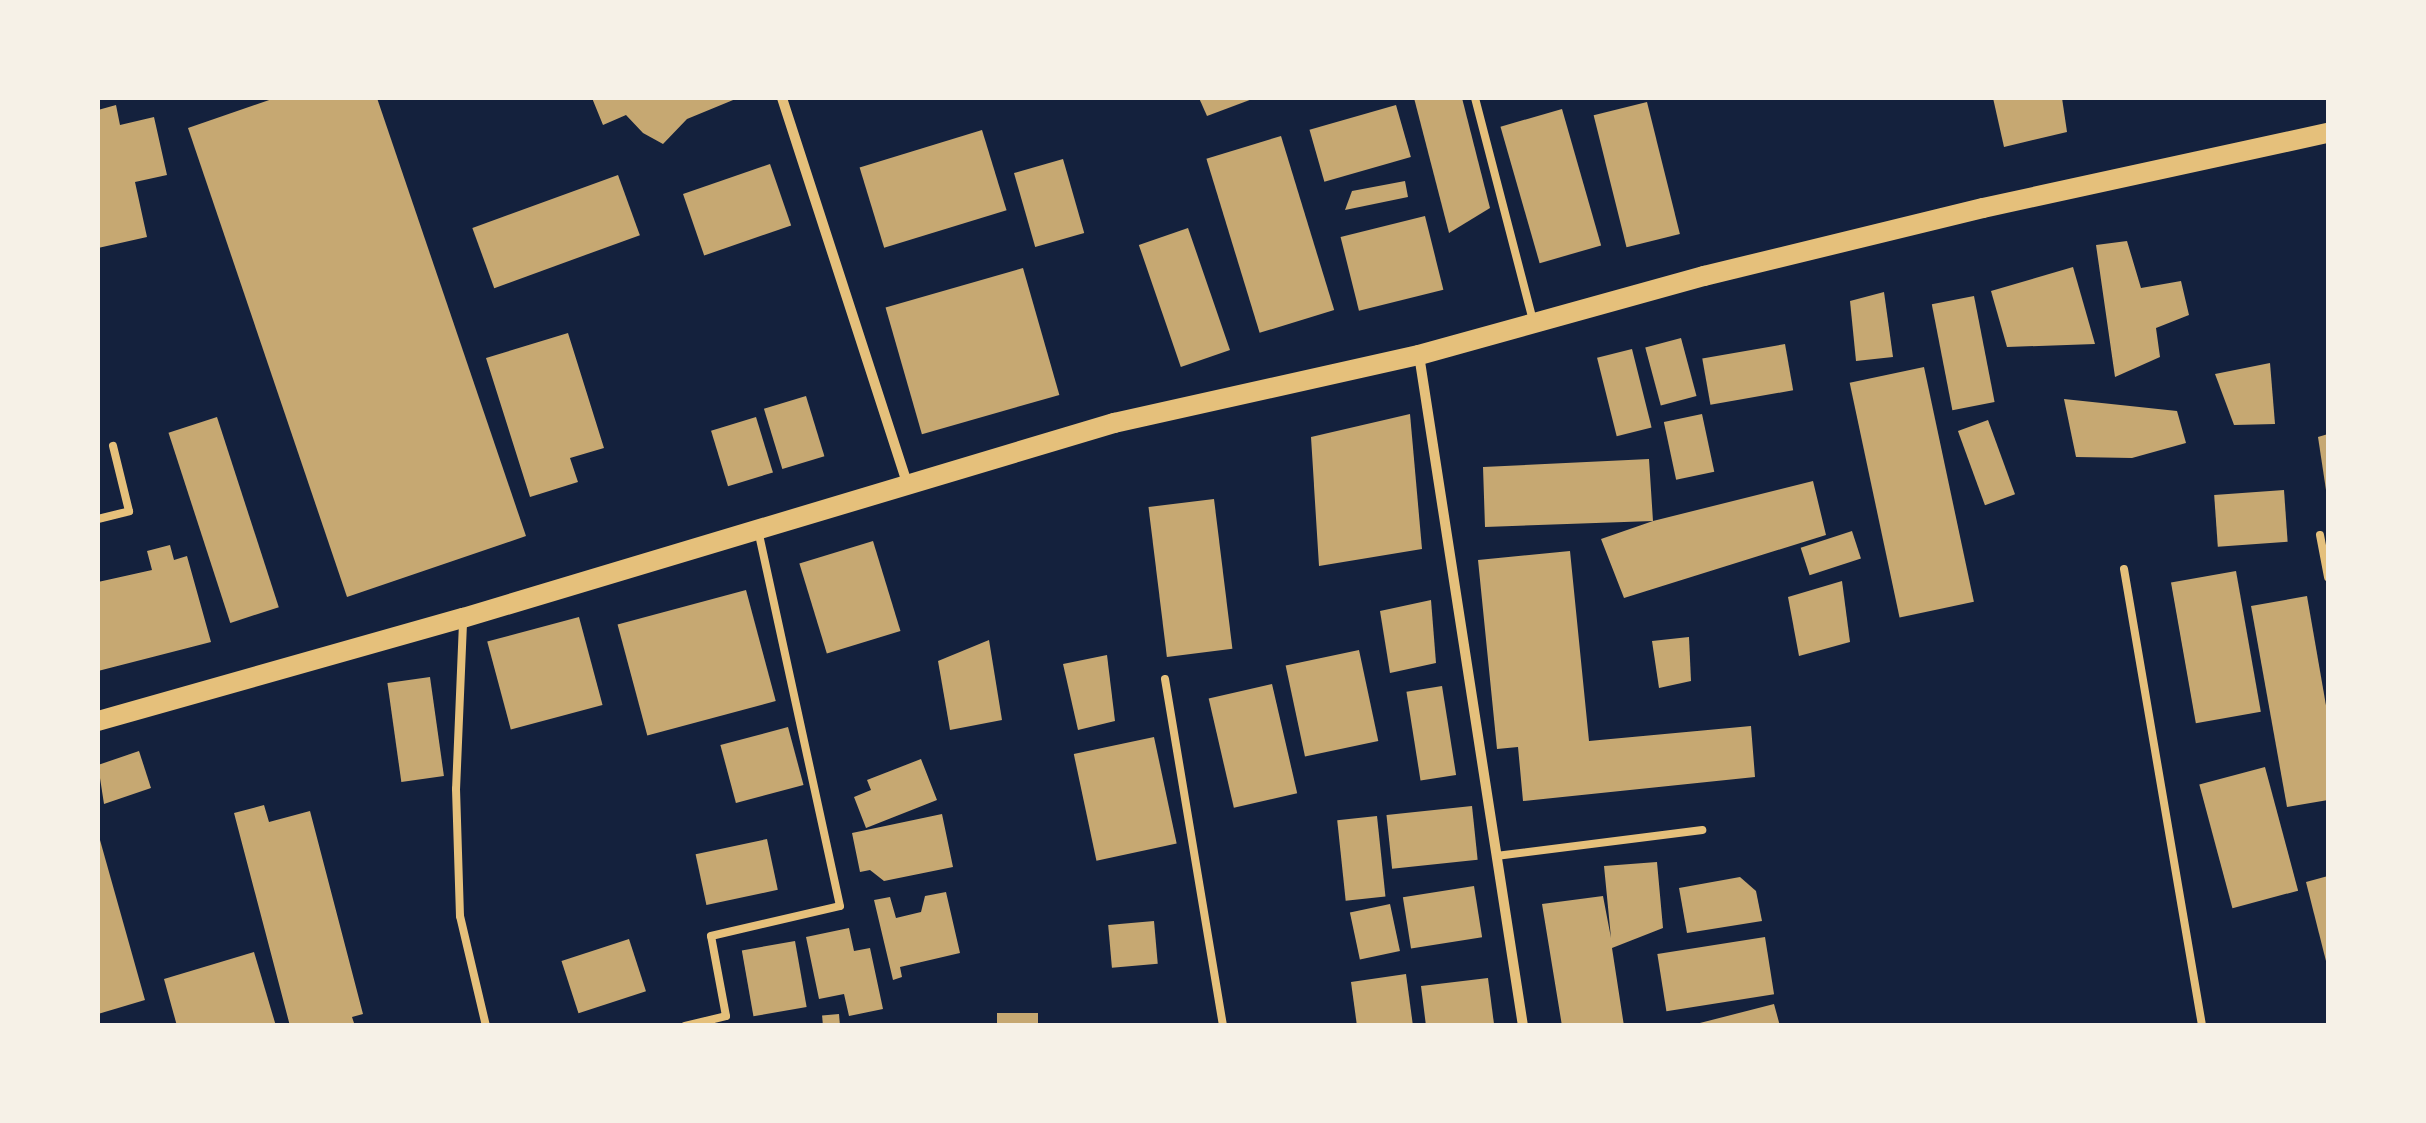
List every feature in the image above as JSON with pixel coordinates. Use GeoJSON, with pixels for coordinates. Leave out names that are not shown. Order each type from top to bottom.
{"type":"FeatureCollection","features":[{"type":"Feature","properties":{"kind":"main road"},"geometry":{"type":"LineString","coordinates":[[98,721],[463,618],[1114,423],[1419,356],[1533,322],[1982,208],[2328,133]]}},
{"type":"Feature","properties":{"kind":"street"},"geometry":{"type":"LineString","coordinates":[[782,98],[907,483]]}},
{"type":"Feature","properties":{"kind":"street"},"geometry":{"type":"LineString","coordinates":[[1419,356],[1523,1026]]}},
{"type":"Feature","properties":{"kind":"lane"},"geometry":{"type":"LineString","coordinates":[[1475,98],[1533,322]]}},
{"type":"Feature","properties":{"kind":"lane"},"geometry":{"type":"LineString","coordinates":[[98,519],[129,510],[113,446]]}},
{"type":"Feature","properties":{"kind":"lane"},"geometry":{"type":"LineString","coordinates":[[685,1026],[726,1016],[712,936],[840,906],[758,530]]}},
{"type":"Feature","properties":{"kind":"lane"},"geometry":{"type":"LineString","coordinates":[[2320,535],[2328,577]]}},
{"type":"Feature","properties":{"kind":"lane"},"geometry":{"type":"LineString","coordinates":[[2124,568],[2202,1026]]}},
{"type":"Feature","properties":{"kind":"lane"},"geometry":{"type":"LineString","coordinates":[[463,618],[456,789],[460,916],[486,1026]]}},
{"type":"Feature","properties":{"kind":"lane"},"geometry":{"type":"LineString","coordinates":[[1165,680],[1223,1026]]}},
{"type":"Feature","properties":{"kind":"lane"},"geometry":{"type":"LineString","coordinates":[[1496,856],[1702,830]]}},
{"type":"Feature","properties":{"kind":"building"},"geometry":{"type":"Polygon","coordinates":[[[275,98],[377,98],[526,536],[347,597],[188,128],[275,98]]]}},
{"type":"Feature","properties":{"kind":"building"},"geometry":{"type":"Polygon","coordinates":[[[592,98],[738,98],[687,119],[663,144],[643,133],[626,115],[603,125],[592,98]]]}},
{"type":"Feature","properties":{"kind":"building"},"geometry":{"type":"Polygon","coordinates":[[[1199,98],[1255,98],[1207,116],[1199,98]]]}},
{"type":"Feature","properties":{"kind":"building"},"geometry":{"type":"Polygon","coordinates":[[[1414,98],[1462,98],[1490,208],[1449,233],[1414,98]]]}},
{"type":"Feature","properties":{"kind":"building"},"geometry":{"type":"Polygon","coordinates":[[[1993,98],[2062,98],[2067,132],[2004,147],[1993,98]]]}},
{"type":"Feature","properties":{"kind":"building"},"geometry":{"type":"Polygon","coordinates":[[[1647,102],[1680,234],[1627,247],[1594,115],[1647,102]]]}},
{"type":"Feature","properties":{"kind":"building"},"geometry":{"type":"Polygon","coordinates":[[[116,105],[120,125],[154,117],[167,175],[135,182],[147,237],[98,248],[98,110],[116,105]]]}},
{"type":"Feature","properties":{"kind":"building"},"geometry":{"type":"Polygon","coordinates":[[[1396,105],[1411,157],[1324,182],[1309,130],[1396,105]]]}},
{"type":"Feature","properties":{"kind":"building"},"geometry":{"type":"Polygon","coordinates":[[[1562,109],[1601,245],[1540,263],[1500,127],[1562,109]]]}},
{"type":"Feature","properties":{"kind":"building"},"geometry":{"type":"Polygon","coordinates":[[[982,130],[1007,210],[884,248],[860,167],[982,130]]]}},
{"type":"Feature","properties":{"kind":"building"},"geometry":{"type":"Polygon","coordinates":[[[1281,136],[1334,310],[1260,333],[1206,159],[1281,136]]]}},
{"type":"Feature","properties":{"kind":"building"},"geometry":{"type":"Polygon","coordinates":[[[1063,159],[1084,233],[1035,247],[1014,173],[1063,159]]]}},
{"type":"Feature","properties":{"kind":"building"},"geometry":{"type":"Polygon","coordinates":[[[770,164],[791,225],[704,255],[683,194],[770,164]]]}},
{"type":"Feature","properties":{"kind":"building"},"geometry":{"type":"Polygon","coordinates":[[[618,175],[640,235],[494,288],[472,228],[618,175]]]}},
{"type":"Feature","properties":{"kind":"building"},"geometry":{"type":"Polygon","coordinates":[[[1405,181],[1408,197],[1345,210],[1352,191],[1405,181]]]}},
{"type":"Feature","properties":{"kind":"building"},"geometry":{"type":"Polygon","coordinates":[[[1425,216],[1443,290],[1359,311],[1341,237],[1425,216]]]}},
{"type":"Feature","properties":{"kind":"building"},"geometry":{"type":"Polygon","coordinates":[[[1188,228],[1230,350],[1181,367],[1139,245],[1188,228]]]}},
{"type":"Feature","properties":{"kind":"building"},"geometry":{"type":"Polygon","coordinates":[[[2127,241],[2141,288],[2181,281],[2189,315],[2156,328],[2160,357],[2115,377],[2096,245],[2127,241]]]}},
{"type":"Feature","properties":{"kind":"building"},"geometry":{"type":"Polygon","coordinates":[[[2073,267],[2095,344],[2007,347],[1991,291],[2073,267]]]}},
{"type":"Feature","properties":{"kind":"building"},"geometry":{"type":"Polygon","coordinates":[[[1023,268],[1059,395],[922,434],[886,307],[1023,268]]]}},
{"type":"Feature","properties":{"kind":"building"},"geometry":{"type":"Polygon","coordinates":[[[1884,292],[1893,357],[1856,361],[1850,301],[1884,292]]]}},
{"type":"Feature","properties":{"kind":"building"},"geometry":{"type":"Polygon","coordinates":[[[1974,296],[1995,402],[1952,410],[1932,304],[1974,296]]]}},
{"type":"Feature","properties":{"kind":"building"},"geometry":{"type":"Polygon","coordinates":[[[568,333],[604,448],[570,458],[578,482],[530,497],[486,358],[568,333]]]}},
{"type":"Feature","properties":{"kind":"building"},"geometry":{"type":"Polygon","coordinates":[[[1681,338],[1697,396],[1661,406],[1645,348],[1681,338]]]}},
{"type":"Feature","properties":{"kind":"building"},"geometry":{"type":"Polygon","coordinates":[[[1785,344],[1793,390],[1710,405],[1702,359],[1785,344]]]}},
{"type":"Feature","properties":{"kind":"building"},"geometry":{"type":"Polygon","coordinates":[[[1632,349],[1652,428],[1617,436],[1597,358],[1632,349]]]}},
{"type":"Feature","properties":{"kind":"building"},"geometry":{"type":"Polygon","coordinates":[[[2270,363],[2275,424],[2234,425],[2215,374],[2270,363]]]}},
{"type":"Feature","properties":{"kind":"building"},"geometry":{"type":"Polygon","coordinates":[[[1924,367],[1974,602],[1900,618],[1850,383],[1924,367]]]}},
{"type":"Feature","properties":{"kind":"building"},"geometry":{"type":"Polygon","coordinates":[[[806,396],[824,456],[782,469],[764,409],[806,396]]]}},
{"type":"Feature","properties":{"kind":"building"},"geometry":{"type":"Polygon","coordinates":[[[2064,399],[2177,411],[2186,443],[2132,458],[2076,457],[2064,399]]]}},
{"type":"Feature","properties":{"kind":"building"},"geometry":{"type":"Polygon","coordinates":[[[1410,414],[1422,549],[1319,566],[1311,437],[1410,414]]]}},
{"type":"Feature","properties":{"kind":"building"},"geometry":{"type":"Polygon","coordinates":[[[1702,414],[1714,472],[1676,480],[1664,422],[1702,414]]]}},
{"type":"Feature","properties":{"kind":"building"},"geometry":{"type":"Polygon","coordinates":[[[217,417],[279,607],[230,623],[168,433],[217,417]]]}},
{"type":"Feature","properties":{"kind":"building"},"geometry":{"type":"Polygon","coordinates":[[[756,417],[773,472],[728,486],[711,431],[756,417]]]}},
{"type":"Feature","properties":{"kind":"building"},"geometry":{"type":"Polygon","coordinates":[[[1988,420],[2015,494],[1985,505],[1958,431],[1988,420]]]}},
{"type":"Feature","properties":{"kind":"building"},"geometry":{"type":"Polygon","coordinates":[[[2328,434],[2328,490],[2326,490],[2318,437],[2328,434]]]}},
{"type":"Feature","properties":{"kind":"building"},"geometry":{"type":"Polygon","coordinates":[[[1649,459],[1653,521],[1485,527],[1483,467],[1649,459]]]}},
{"type":"Feature","properties":{"kind":"building"},"geometry":{"type":"Polygon","coordinates":[[[1813,481],[1826,535],[1624,598],[1601,539],[1653,521],[1813,481]]]}},
{"type":"Feature","properties":{"kind":"building"},"geometry":{"type":"Polygon","coordinates":[[[2284,490],[2288,542],[2218,547],[2214,495],[2284,490]]]}},
{"type":"Feature","properties":{"kind":"building"},"geometry":{"type":"Polygon","coordinates":[[[1214,499],[1232,649],[1167,657],[1148,507],[1214,499]]]}},
{"type":"Feature","properties":{"kind":"building"},"geometry":{"type":"Polygon","coordinates":[[[1852,531],[1861,559],[1810,575],[1801,548],[1852,531]]]}},
{"type":"Feature","properties":{"kind":"building"},"geometry":{"type":"Polygon","coordinates":[[[873,541],[900,631],[827,653],[799,564],[873,541]]]}},
{"type":"Feature","properties":{"kind":"building"},"geometry":{"type":"Polygon","coordinates":[[[170,545],[174,560],[187,556],[211,642],[98,671],[98,582],[152,570],[147,551],[170,545]]]}},
{"type":"Feature","properties":{"kind":"building"},"geometry":{"type":"Polygon","coordinates":[[[1570,551],[1589,741],[1751,726],[1755,777],[1523,801],[1518,747],[1497,749],[1478,560],[1570,551]]]}},
{"type":"Feature","properties":{"kind":"building"},"geometry":{"type":"Polygon","coordinates":[[[2236,571],[2261,712],[2196,723],[2171,582],[2236,571]]]}},
{"type":"Feature","properties":{"kind":"building"},"geometry":{"type":"Polygon","coordinates":[[[1842,581],[1850,642],[1799,656],[1788,597],[1842,581]]]}},
{"type":"Feature","properties":{"kind":"building"},"geometry":{"type":"Polygon","coordinates":[[[746,590],[776,701],[647,736],[618,624],[746,590]]]}},
{"type":"Feature","properties":{"kind":"building"},"geometry":{"type":"Polygon","coordinates":[[[2307,596],[2328,717],[2328,800],[2287,807],[2251,606],[2307,596]]]}},
{"type":"Feature","properties":{"kind":"building"},"geometry":{"type":"Polygon","coordinates":[[[1431,600],[1436,663],[1390,673],[1380,611],[1431,600]]]}},
{"type":"Feature","properties":{"kind":"building"},"geometry":{"type":"Polygon","coordinates":[[[579,617],[603,705],[511,729],[487,642],[579,617]]]}},
{"type":"Feature","properties":{"kind":"building"},"geometry":{"type":"Polygon","coordinates":[[[1689,637],[1691,681],[1659,688],[1652,641],[1689,637]]]}},
{"type":"Feature","properties":{"kind":"building"},"geometry":{"type":"Polygon","coordinates":[[[989,640],[1002,720],[950,730],[938,661],[989,640]]]}},
{"type":"Feature","properties":{"kind":"building"},"geometry":{"type":"Polygon","coordinates":[[[1359,650],[1378,741],[1305,757],[1286,666],[1359,650]]]}},
{"type":"Feature","properties":{"kind":"building"},"geometry":{"type":"Polygon","coordinates":[[[1107,655],[1115,721],[1078,730],[1063,664],[1107,655]]]}},
{"type":"Feature","properties":{"kind":"building"},"geometry":{"type":"Polygon","coordinates":[[[430,677],[444,776],[401,782],[387,683],[430,677]]]}},
{"type":"Feature","properties":{"kind":"building"},"geometry":{"type":"Polygon","coordinates":[[[1272,684],[1297,793],[1234,808],[1209,699],[1272,684]]]}},
{"type":"Feature","properties":{"kind":"building"},"geometry":{"type":"Polygon","coordinates":[[[1442,686],[1456,775],[1421,781],[1406,692],[1442,686]]]}},
{"type":"Feature","properties":{"kind":"building"},"geometry":{"type":"Polygon","coordinates":[[[788,727],[804,785],[736,803],[720,745],[788,727]]]}},
{"type":"Feature","properties":{"kind":"building"},"geometry":{"type":"Polygon","coordinates":[[[1154,737],[1177,844],[1096,861],[1074,754],[1154,737]]]}},
{"type":"Feature","properties":{"kind":"building"},"geometry":{"type":"Polygon","coordinates":[[[139,751],[151,788],[104,804],[98,765],[139,751]]]}},
{"type":"Feature","properties":{"kind":"building"},"geometry":{"type":"Polygon","coordinates":[[[921,759],[937,800],[866,828],[854,797],[871,790],[867,780],[921,759]]]}},
{"type":"Feature","properties":{"kind":"building"},"geometry":{"type":"Polygon","coordinates":[[[2265,767],[2298,891],[2232,908],[2199,785],[2265,767]]]}},
{"type":"Feature","properties":{"kind":"building"},"geometry":{"type":"Polygon","coordinates":[[[264,805],[269,822],[310,811],[363,1014],[352,1017],[355,1026],[290,1026],[234,813],[264,805]]]}},
{"type":"Feature","properties":{"kind":"building"},"geometry":{"type":"Polygon","coordinates":[[[1472,806],[1478,860],[1392,869],[1386,815],[1472,806]]]}},
{"type":"Feature","properties":{"kind":"building"},"geometry":{"type":"Polygon","coordinates":[[[942,814],[953,867],[884,881],[870,870],[860,872],[852,833],[942,814]]]}},
{"type":"Feature","properties":{"kind":"building"},"geometry":{"type":"Polygon","coordinates":[[[1377,816],[1385,897],[1346,901],[1337,820],[1377,816]]]}},
{"type":"Feature","properties":{"kind":"building"},"geometry":{"type":"Polygon","coordinates":[[[98,833],[145,1000],[98,1014],[98,833]]]}},
{"type":"Feature","properties":{"kind":"building"},"geometry":{"type":"Polygon","coordinates":[[[767,839],[778,890],[706,905],[696,854],[767,839]]]}},
{"type":"Feature","properties":{"kind":"building"},"geometry":{"type":"Polygon","coordinates":[[[1657,862],[1663,928],[1612,948],[1624,1026],[1562,1026],[1542,904],[1603,896],[1611,938],[1604,866],[1657,862]]]}},
{"type":"Feature","properties":{"kind":"building"},"geometry":{"type":"Polygon","coordinates":[[[2328,876],[2328,965],[2327,965],[2306,882],[2328,876]]]}},
{"type":"Feature","properties":{"kind":"building"},"geometry":{"type":"Polygon","coordinates":[[[1740,877],[1756,891],[1762,921],[1687,933],[1679,888],[1740,877]]]}},
{"type":"Feature","properties":{"kind":"building"},"geometry":{"type":"Polygon","coordinates":[[[1474,886],[1482,937],[1411,949],[1403,897],[1474,886]]]}},
{"type":"Feature","properties":{"kind":"building"},"geometry":{"type":"Polygon","coordinates":[[[946,892],[960,953],[900,967],[902,977],[893,980],[874,900],[890,897],[896,918],[921,912],[925,896],[946,892]]]}},
{"type":"Feature","properties":{"kind":"building"},"geometry":{"type":"Polygon","coordinates":[[[1390,904],[1400,951],[1360,959],[1350,913],[1390,904]]]}},
{"type":"Feature","properties":{"kind":"building"},"geometry":{"type":"Polygon","coordinates":[[[1154,921],[1158,964],[1112,968],[1108,925],[1154,921]]]}},
{"type":"Feature","properties":{"kind":"building"},"geometry":{"type":"Polygon","coordinates":[[[849,928],[854,951],[870,948],[883,1009],[849,1016],[844,994],[819,999],[806,937],[849,928]]]}},
{"type":"Feature","properties":{"kind":"building"},"geometry":{"type":"Polygon","coordinates":[[[1765,937],[1774,994],[1666,1011],[1657,954],[1765,937]]]}},
{"type":"Feature","properties":{"kind":"building"},"geometry":{"type":"Polygon","coordinates":[[[629,939],[646,991],[578,1013],[561,961],[629,939]]]}},
{"type":"Feature","properties":{"kind":"building"},"geometry":{"type":"Polygon","coordinates":[[[795,941],[807,1007],[753,1016],[742,950],[795,941]]]}},
{"type":"Feature","properties":{"kind":"building"},"geometry":{"type":"Polygon","coordinates":[[[254,952],[276,1026],[177,1026],[164,979],[254,952]]]}},
{"type":"Feature","properties":{"kind":"building"},"geometry":{"type":"Polygon","coordinates":[[[1406,974],[1413,1026],[1357,1026],[1351,982],[1406,974]]]}},
{"type":"Feature","properties":{"kind":"building"},"geometry":{"type":"Polygon","coordinates":[[[1488,978],[1494,1024],[1426,1026],[1421,986],[1488,978]]]}},
{"type":"Feature","properties":{"kind":"building"},"geometry":{"type":"Polygon","coordinates":[[[1774,1004],[1780,1026],[1696,1026],[1696,1024],[1774,1004]]]}},
{"type":"Feature","properties":{"kind":"building"},"geometry":{"type":"Polygon","coordinates":[[[997,1013],[1038,1013],[1038,1026],[997,1026],[997,1013]]]}},
{"type":"Feature","properties":{"kind":"building"},"geometry":{"type":"Polygon","coordinates":[[[839,1014],[840,1026],[823,1026],[822,1015],[839,1014]]]}}]}
